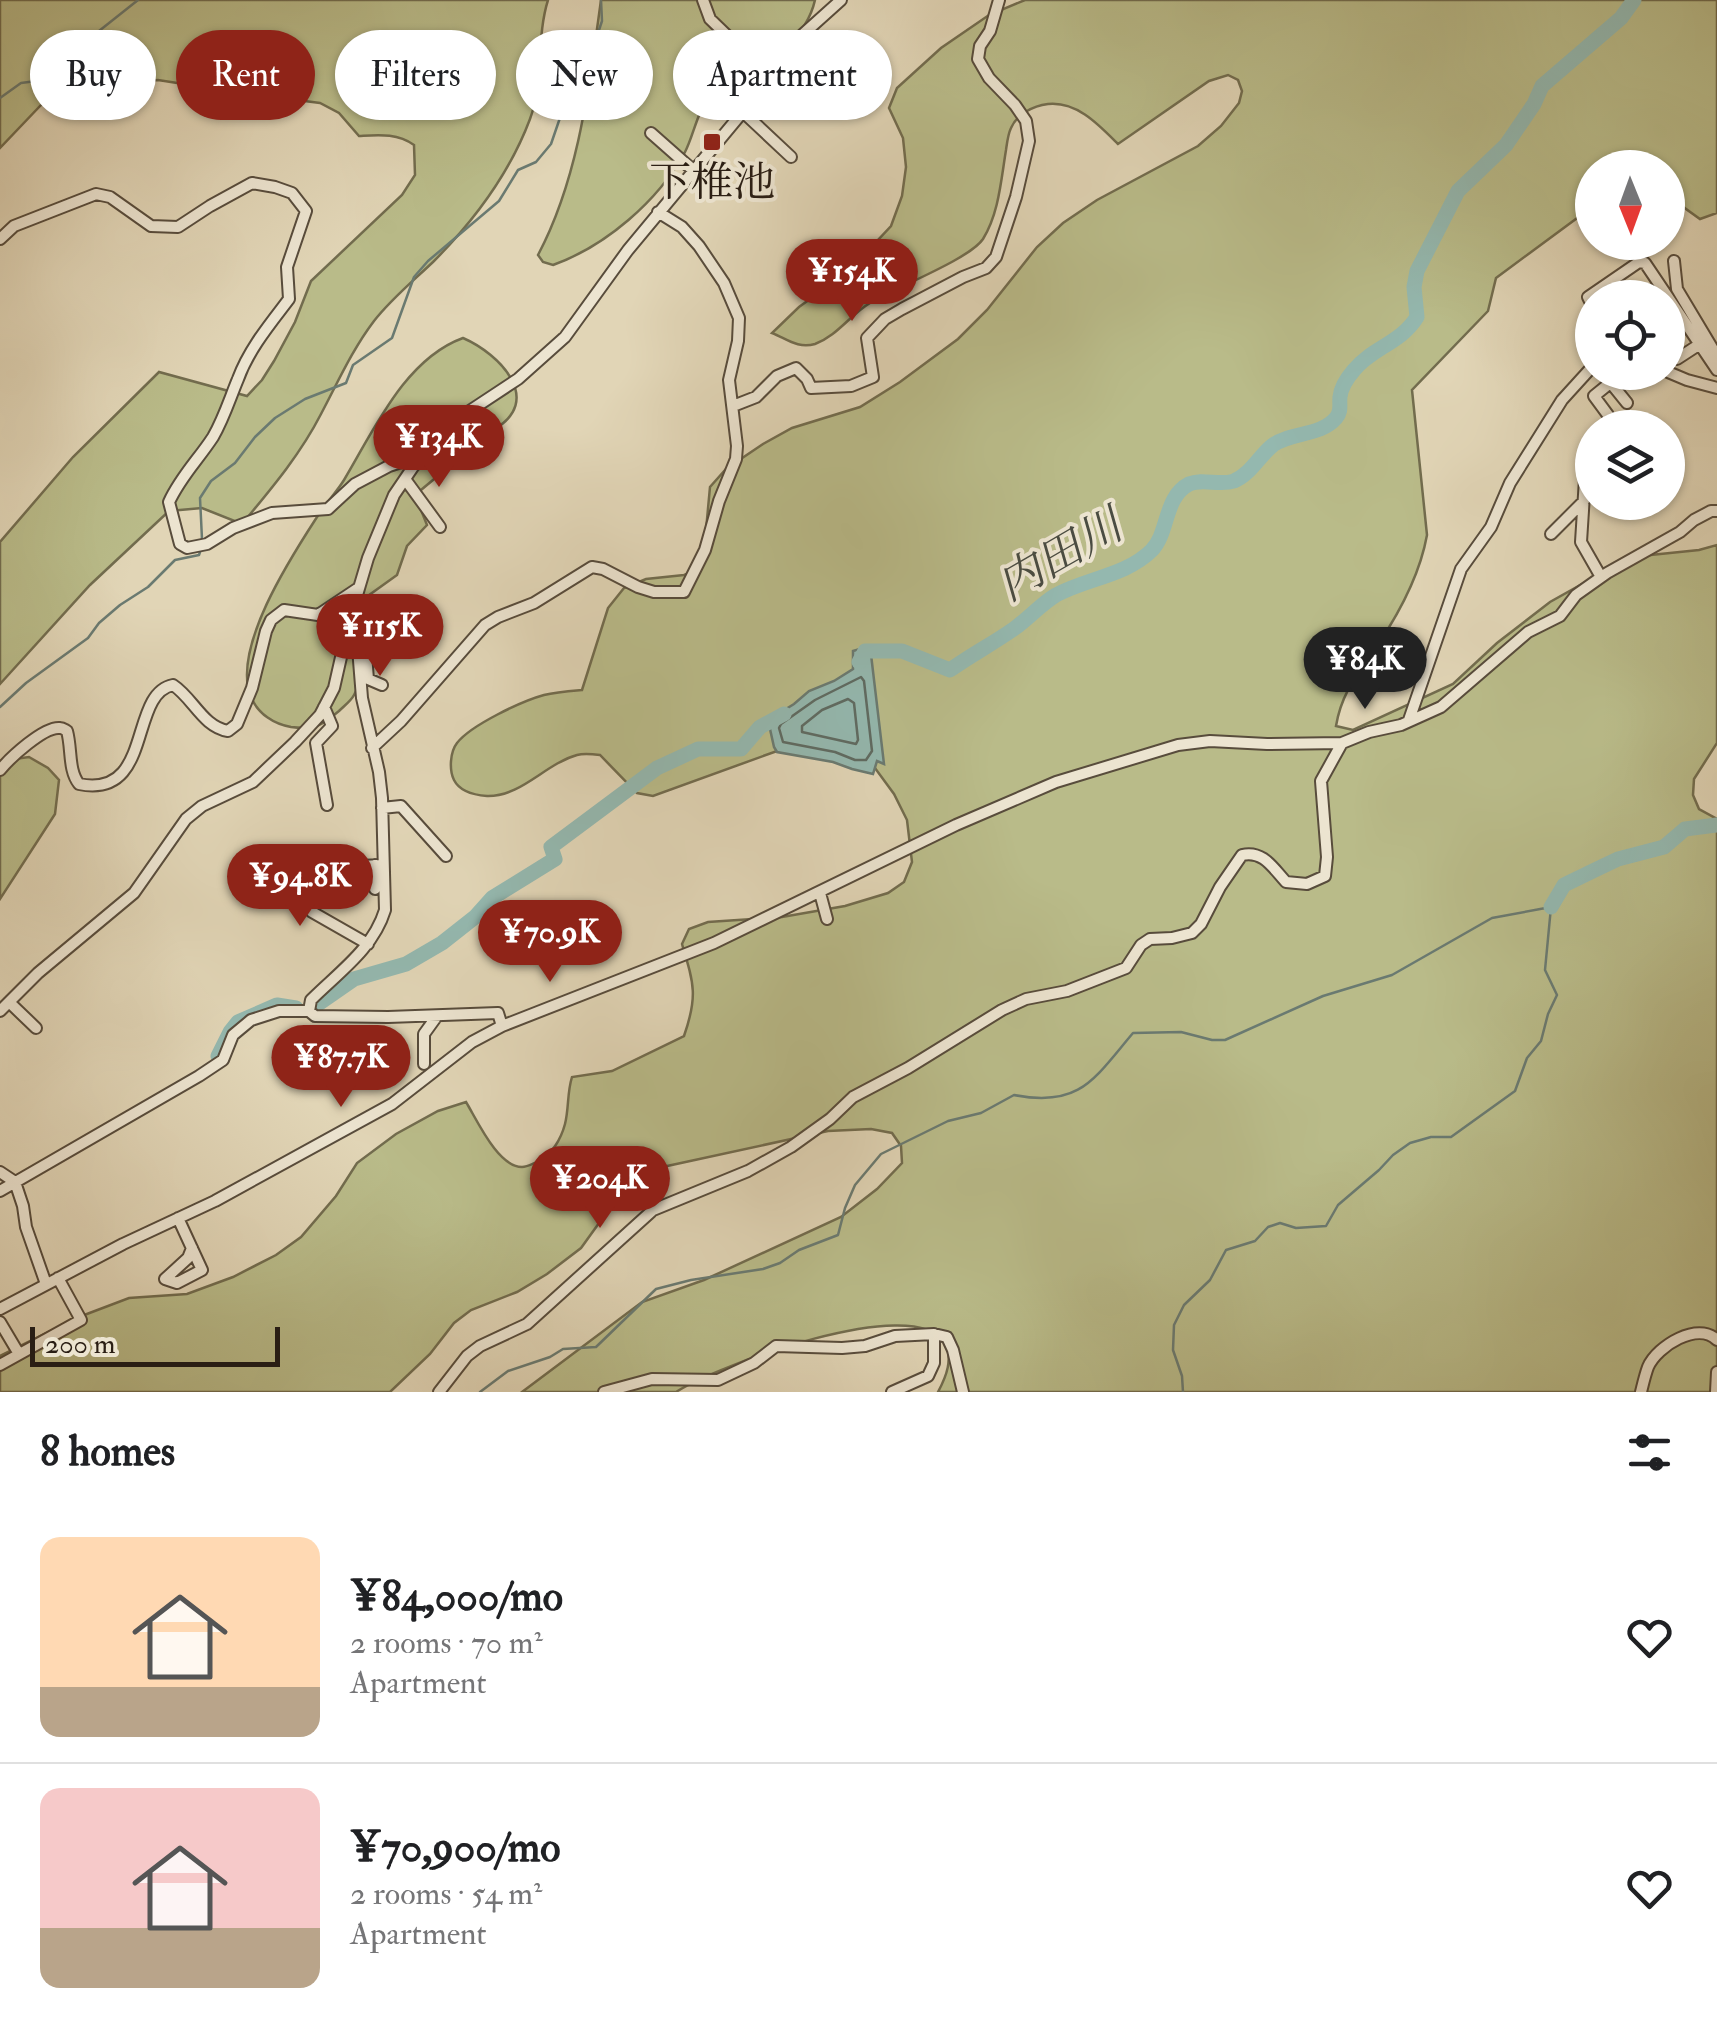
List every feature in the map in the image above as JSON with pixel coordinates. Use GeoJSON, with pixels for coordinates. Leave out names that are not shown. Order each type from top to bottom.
{"type":"FeatureCollection","features":[{"type":"Feature","properties":{"kind":"street"},"geometry":{"type":"LineString","coordinates":[[703,0],[710,20],[720,30]]}},
{"type":"Feature","properties":{"kind":"street"},"geometry":{"type":"LineString","coordinates":[[808,30],[841,0]]}},
{"type":"Feature","properties":{"kind":"street"},"geometry":{"type":"LineString","coordinates":[[732,406],[756,397],[778,376],[796,368],[807,379],[811,394],[874,377],[868,338],[885,320],[931,292],[986,268],[996,257],[1029,141],[1026,122],[978,59],[999,0]]}},
{"type":"Feature","properties":{"kind":"street"},"geometry":{"type":"LineString","coordinates":[[0,1012],[38,973],[134,893],[186,820],[202,806],[252,782],[320,715],[334,688],[358,589],[394,495],[404,479],[462,416],[518,379],[565,338],[658,212],[736,120]]}},
{"type":"Feature","properties":{"kind":"street"},"geometry":{"type":"LineString","coordinates":[[752,120],[791,157]]}},
{"type":"Feature","properties":{"kind":"street"},"geometry":{"type":"LineString","coordinates":[[650,133],[694,170]]}},
{"type":"Feature","properties":{"kind":"street"},"geometry":{"type":"LineString","coordinates":[[0,239],[14,226],[96,194],[110,197],[151,226],[178,227],[252,183],[292,193],[306,211],[287,267],[289,300],[258,342],[214,436],[180,480],[169,502],[180,544],[187,548],[202,546],[233,528],[272,513],[328,509],[355,484],[389,466],[423,455]]}},
{"type":"Feature","properties":{"kind":"street"},"geometry":{"type":"LineString","coordinates":[[372,748],[402,721],[485,625],[534,602],[592,567],[654,592],[684,592],[704,550],[736,459],[729,380],[739,318],[724,284],[700,246],[658,212]]}},
{"type":"Feature","properties":{"kind":"street"},"geometry":{"type":"LineString","coordinates":[[1674,261],[1677,289],[1717,356]]}},
{"type":"Feature","properties":{"kind":"street"},"geometry":{"type":"LineString","coordinates":[[1613,280],[1639,262],[1645,263],[1655,280]]}},
{"type":"Feature","properties":{"kind":"street"},"geometry":{"type":"LineString","coordinates":[[1685,324],[1717,370]]}},
{"type":"Feature","properties":{"kind":"street"},"geometry":{"type":"LineString","coordinates":[[1685,354],[1700,344]]}},
{"type":"Feature","properties":{"kind":"street"},"geometry":{"type":"LineString","coordinates":[[1685,379],[1717,388]]}},
{"type":"Feature","properties":{"kind":"street"},"geometry":{"type":"LineString","coordinates":[[1409,720],[1461,569],[1491,527],[1510,483],[1575,386]]}},
{"type":"Feature","properties":{"kind":"street"},"geometry":{"type":"LineString","coordinates":[[1601,390],[1594,396],[1604,410]]}},
{"type":"Feature","properties":{"kind":"street"},"geometry":{"type":"LineString","coordinates":[[1616,390],[1627,403]]}},
{"type":"Feature","properties":{"kind":"street"},"geometry":{"type":"LineString","coordinates":[[404,479],[440,527]]}},
{"type":"Feature","properties":{"kind":"street"},"geometry":{"type":"LineString","coordinates":[[1551,534],[1575,511]]}},
{"type":"Feature","properties":{"kind":"street"},"geometry":{"type":"LineString","coordinates":[[0,1309],[215,1201],[392,1104],[472,1042],[502,1026],[714,943],[991,809],[1056,782],[1178,745],[1210,740],[1342,743],[1424,716],[1450,700],[1528,632],[1560,616],[1576,595],[1601,577],[1694,520],[1717,511]]}},
{"type":"Feature","properties":{"kind":"street"},"geometry":{"type":"LineString","coordinates":[[1583,520],[1581,542],[1601,577]]}},
{"type":"Feature","properties":{"kind":"street"},"geometry":{"type":"LineString","coordinates":[[0,770],[12,756],[50,730],[60,728],[67,731],[73,776],[79,784],[107,785],[118,778],[134,754],[158,692],[172,685],[216,729],[228,731],[237,724],[252,688],[272,620],[284,610],[318,616],[358,589]]}},
{"type":"Feature","properties":{"kind":"street"},"geometry":{"type":"LineString","coordinates":[[349,622],[379,772],[382,808],[376,888]]}},
{"type":"Feature","properties":{"kind":"street"},"geometry":{"type":"LineString","coordinates":[[355,641],[365,644],[368,678],[382,685]]}},
{"type":"Feature","properties":{"kind":"street"},"geometry":{"type":"LineString","coordinates":[[324,706],[332,726],[316,743],[327,806]]}},
{"type":"Feature","properties":{"kind":"street"},"geometry":{"type":"LineString","coordinates":[[439,1392],[467,1356],[527,1324],[653,1210],[748,1171],[791,1147],[852,1097],[908,1068],[1002,1010],[1126,968],[1140,945],[1150,939],[1192,933],[1242,854],[1252,852],[1264,858],[1286,882],[1307,884],[1326,876],[1321,781],[1342,743]]}},
{"type":"Feature","properties":{"kind":"street"},"geometry":{"type":"LineString","coordinates":[[382,808],[400,806],[446,856]]}},
{"type":"Feature","properties":{"kind":"street"},"geometry":{"type":"LineString","coordinates":[[352,876],[356,867],[379,865]]}},
{"type":"Feature","properties":{"kind":"street"},"geometry":{"type":"LineString","coordinates":[[309,1010],[311,1000],[368,944],[380,926],[385,910],[379,865]]}},
{"type":"Feature","properties":{"kind":"street"},"geometry":{"type":"LineString","coordinates":[[258,895],[273,901],[291,883],[314,880],[312,912],[368,944]]}},
{"type":"Feature","properties":{"kind":"street"},"geometry":{"type":"LineString","coordinates":[[820,893],[827,919]]}},
{"type":"Feature","properties":{"kind":"street"},"geometry":{"type":"LineString","coordinates":[[8,1002],[36,1028]]}},
{"type":"Feature","properties":{"kind":"street"},"geometry":{"type":"LineString","coordinates":[[309,1010],[314,1016],[498,1014],[502,1026]]}},
{"type":"Feature","properties":{"kind":"street"},"geometry":{"type":"LineString","coordinates":[[0,1191],[223,1060],[233,1035],[251,1020],[279,1011],[309,1010]]}},
{"type":"Feature","properties":{"kind":"street"},"geometry":{"type":"LineString","coordinates":[[424,1064],[424,1034],[437,1016]]}},
{"type":"Feature","properties":{"kind":"street"},"geometry":{"type":"LineString","coordinates":[[0,1172],[15,1182],[46,1284]]}},
{"type":"Feature","properties":{"kind":"street"},"geometry":{"type":"LineString","coordinates":[[178,1218],[192,1248],[202,1270],[161,1284],[188,1258],[192,1248]]}},
{"type":"Feature","properties":{"kind":"street"},"geometry":{"type":"LineString","coordinates":[[0,1365],[81,1320],[58,1278]]}},
{"type":"Feature","properties":{"kind":"street"},"geometry":{"type":"LineString","coordinates":[[0,1322],[20,1354]]}},
{"type":"Feature","properties":{"kind":"street"},"geometry":{"type":"LineString","coordinates":[[1641,1392],[1648,1364],[1664,1348],[1700,1332],[1717,1340]]}},
{"type":"Feature","properties":{"kind":"street"},"geometry":{"type":"LineString","coordinates":[[892,1392],[928,1376],[934,1362],[934,1334]]}},
{"type":"Feature","properties":{"kind":"street"},"geometry":{"type":"LineString","coordinates":[[604,1392],[652,1380],[718,1380],[754,1363],[776,1346],[842,1348],[865,1346],[895,1336],[934,1334],[946,1337],[953,1350],[960,1392]]}},
{"type":"Feature","properties":{"kind":"street"},"geometry":{"type":"LineString","coordinates":[[1716,1392],[1717,1372]]}},
{"type":"Feature","properties":{"kind":"green space"},"geometry":{"type":"Polygon","coordinates":[[[0,0],[548,0],[542,30],[516,30],[516,120],[530,120],[512,159],[462,230],[374,321],[313,429],[274,485],[242,524],[202,508],[169,511],[90,585],[0,684],[0,542],[73,457],[159,372],[247,396],[274,361],[311,281],[402,195],[415,175],[414,145],[394,137],[359,136],[345,120],[496,120],[496,30],[335,30],[335,111],[315,102],[315,30],[176,30],[176,83],[156,80],[156,30],[30,30],[30,117],[0,148],[0,0]]]}},
{"type":"Feature","properties":{"kind":"green space"},"geometry":{"type":"Polygon","coordinates":[[[601,0],[815,0],[802,30],[673,30],[673,120],[697,120],[685,152],[660,188],[629,220],[592,246],[553,265],[543,262],[538,255],[563,195],[582,120],[653,120],[653,30],[597,30],[601,0]]]}},
{"type":"Feature","properties":{"kind":"green space"},"geometry":{"type":"Polygon","coordinates":[[[1025,0],[1717,0],[1717,213],[1700,219],[1685,208],[1685,150],[1575,150],[1575,220],[1496,278],[1488,311],[1412,390],[1427,535],[1424,549],[1402,605],[1347,692],[1336,726],[1353,730],[1453,684],[1550,602],[1618,564],[1641,556],[1717,545],[1717,743],[1694,779],[1693,795],[1699,809],[1717,819],[1717,1392],[938,1392],[949,1361],[944,1342],[925,1329],[895,1325],[856,1329],[770,1352],[676,1392],[522,1392],[642,1302],[704,1280],[841,1217],[902,1163],[901,1146],[892,1133],[871,1129],[828,1131],[658,1168],[630,1180],[581,1248],[517,1292],[471,1310],[390,1392],[0,1392],[0,1356],[79,1317],[129,1298],[187,1294],[276,1255],[301,1237],[336,1196],[357,1163],[396,1134],[438,1111],[466,1102],[489,1141],[513,1165],[522,1167],[542,1159],[563,1130],[572,1077],[612,1071],[684,1036],[693,1000],[682,944],[689,929],[708,922],[782,917],[845,906],[888,893],[904,882],[912,862],[907,820],[875,768],[858,753],[777,751],[653,796],[637,793],[600,755],[588,754],[565,759],[511,791],[477,795],[454,780],[452,756],[464,736],[498,714],[544,695],[582,690],[608,608],[624,588],[646,579],[698,570],[710,487],[726,469],[792,428],[860,407],[900,382],[958,339],[987,310],[1037,247],[1063,223],[1097,200],[1198,146],[1239,103],[1242,91],[1238,80],[1228,75],[1209,81],[1118,144],[1087,116],[1068,106],[1048,104],[1031,109],[1010,130],[996,207],[983,239],[975,247],[870,303],[815,344],[798,344],[772,333],[799,307],[849,271],[891,226],[902,196],[906,167],[903,138],[892,114],[897,88],[941,48],[989,15],[1025,0]]]}},
{"type":"Feature","properties":{"kind":"green space"},"geometry":{"type":"Polygon","coordinates":[[[463,338],[502,366],[516,392],[515,406],[508,418],[415,495],[427,525],[407,546],[397,575],[365,598],[364,660],[351,699],[317,726],[291,727],[273,721],[254,703],[247,677],[249,654],[267,604],[293,555],[393,398],[424,362],[463,338]]]}},
{"type":"Feature","properties":{"kind":"green space"},"geometry":{"type":"Polygon","coordinates":[[[29,757],[59,780],[55,814],[0,899],[0,761],[29,757]]]}},
{"type":"Feature","properties":{"kind":"water"},"geometry":{"type":"Polygon","coordinates":[[[870,646],[884,764],[877,761],[873,774],[777,752],[768,720],[809,691],[853,669],[853,651],[870,646]]]}},
{"type":"Feature","properties":{"kind":"waterway"},"geometry":{"type":"LineString","coordinates":[[0,98],[21,83],[36,81],[138,0]]}},
{"type":"Feature","properties":{"kind":"waterway"},"geometry":{"type":"LineString","coordinates":[[202,539],[200,498],[211,481],[235,463],[275,418],[305,399],[346,383],[353,365],[392,338],[414,277],[499,201],[518,170],[536,162],[551,144],[562,112],[559,81],[575,59],[594,45],[602,21],[601,0]]}},
{"type":"Feature","properties":{"kind":"waterway","name":"内田川"},"geometry":{"type":"LineString","coordinates":[[859,662],[865,651],[902,651],[950,670],[1015,628],[1056,595],[1142,559],[1157,543],[1175,497],[1189,484],[1234,481],[1273,445],[1330,424],[1339,413],[1342,390],[1351,373],[1403,333],[1417,317],[1417,271],[1458,191],[1506,145],[1542,86],[1621,18],[1634,0]]}},
{"type":"Feature","properties":{"kind":"waterway"},"geometry":{"type":"LineString","coordinates":[[0,707],[88,638],[99,623],[148,587],[175,560],[200,552]]}},
{"type":"Feature","properties":{"kind":"waterway","name":"内田川"},"geometry":{"type":"LineString","coordinates":[[318,1004],[354,979],[406,964],[442,943],[492,898],[555,859],[551,847],[657,768],[698,749],[741,749],[760,727],[784,714]]}},
{"type":"Feature","properties":{"kind":"waterway"},"geometry":{"type":"LineString","coordinates":[[1551,907],[1564,885],[1618,859],[1664,847],[1685,829],[1717,825]]}},
{"type":"Feature","properties":{"kind":"waterway"},"geometry":{"type":"LineString","coordinates":[[480,1392],[508,1371],[563,1349],[596,1347],[656,1289],[763,1269],[838,1235],[855,1185],[881,1154],[948,1121],[981,1113],[1014,1095],[1036,1098],[1070,1093],[1096,1076],[1133,1033],[1181,1032],[1225,1040],[1323,996],[1392,975],[1492,918],[1551,907],[1545,970],[1557,995],[1541,1041],[1527,1058],[1515,1091],[1451,1137],[1410,1143],[1393,1155],[1338,1205],[1326,1226],[1296,1228],[1280,1223],[1268,1227],[1255,1241],[1226,1250],[1210,1280],[1184,1305],[1174,1325],[1173,1350],[1183,1392]]}},
{"type":"Feature","properties":{"kind":"waterway","name":"内田川"},"geometry":{"type":"LineString","coordinates":[[218,1056],[238,1022],[277,1005],[296,1008]]}},
{"type":"Feature","properties":{"kind":"place","name":"下椎池"},"geometry":{"type":"Point","coordinates":[712,142]}}]}
